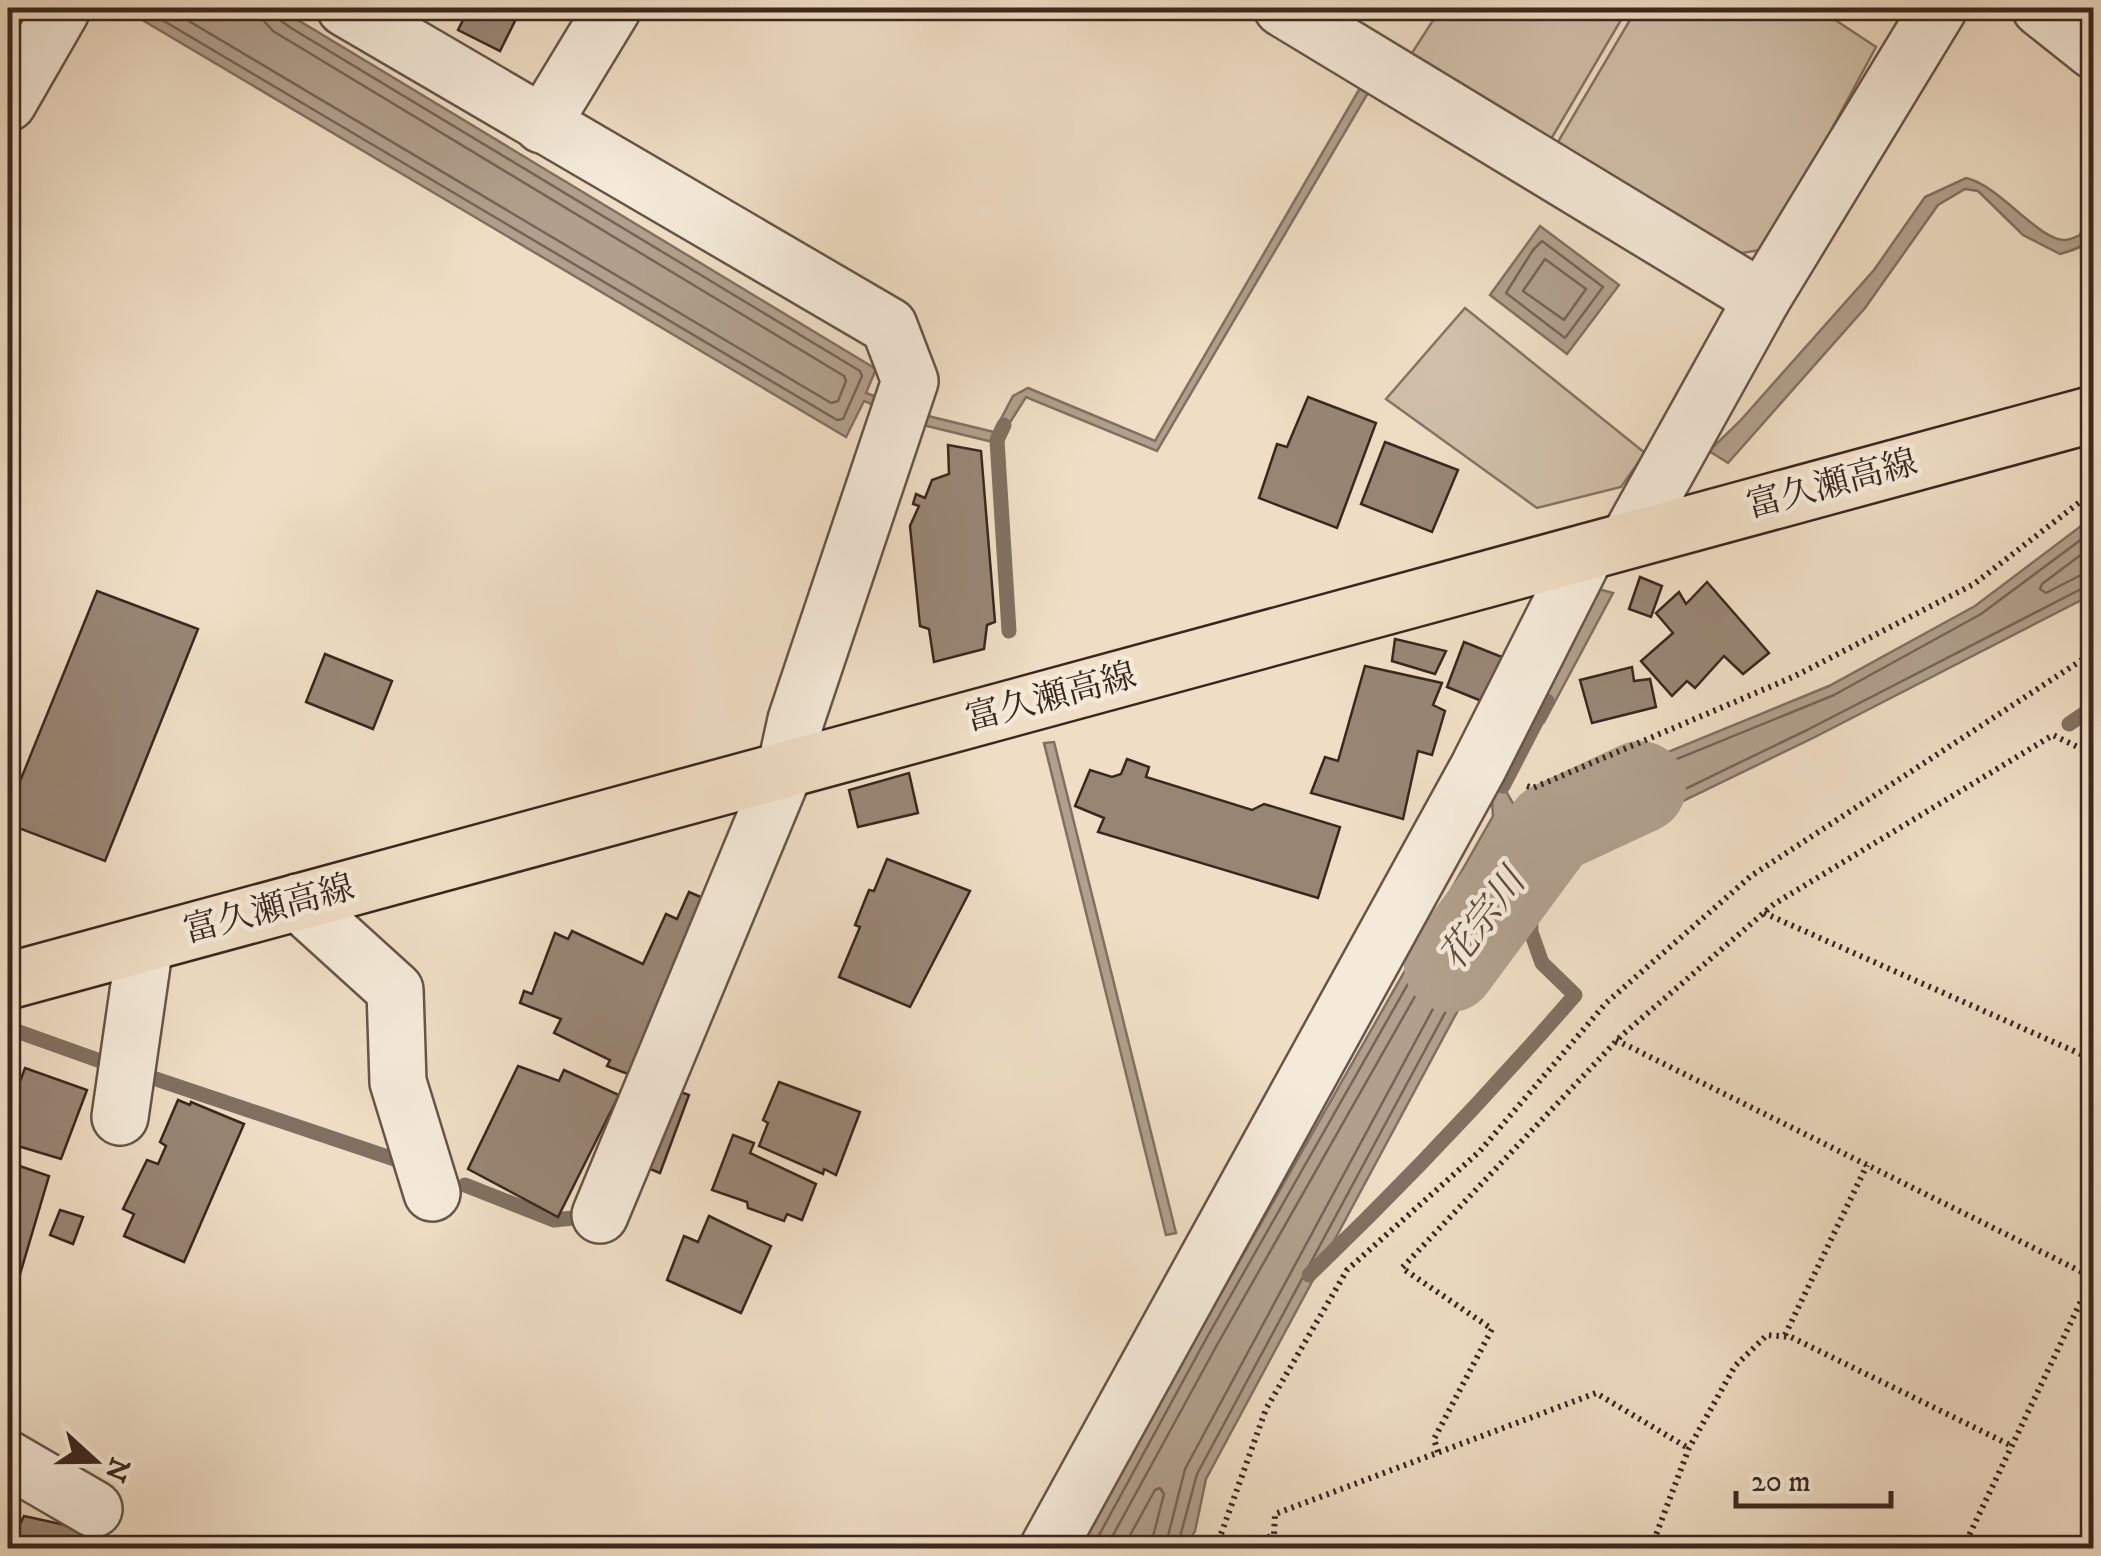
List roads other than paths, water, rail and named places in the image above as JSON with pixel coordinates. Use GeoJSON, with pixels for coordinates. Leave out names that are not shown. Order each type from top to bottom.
{"type":"FeatureCollection","features":[{"type":"Feature","properties":{"kind":"main road","name":"富久瀬高線"},"geometry":{"type":"LineString","coordinates":[[8,981],[2094,414]]}},
{"type":"Feature","properties":{"kind":"street"},"geometry":{"type":"LineString","coordinates":[[8,103],[61,12],[54,8]]}},
{"type":"Feature","properties":{"kind":"street"},"geometry":{"type":"LineString","coordinates":[[345,8],[889,326],[910,381],[796,720],[786,770],[600,1215]]}},
{"type":"Feature","properties":{"kind":"street"},"geometry":{"type":"LineString","coordinates":[[542,125],[614,8]]}},
{"type":"Feature","properties":{"kind":"street"},"geometry":{"type":"LineString","coordinates":[[1282,8],[1762,299]]}},
{"type":"Feature","properties":{"kind":"street"},"geometry":{"type":"LineString","coordinates":[[1048,1548],[1478,768],[1608,546],[1939,8]]}},
{"type":"Feature","properties":{"kind":"street"},"geometry":{"type":"LineString","coordinates":[[2040,8],[2094,51]]}},
{"type":"Feature","properties":{"kind":"street"},"geometry":{"type":"LineString","coordinates":[[298,902],[395,990],[398,1082],[432,1193]]}},
{"type":"Feature","properties":{"kind":"street"},"geometry":{"type":"LineString","coordinates":[[120,1117],[145,944]]}},
{"type":"Feature","properties":{"kind":"street"},"geometry":{"type":"LineString","coordinates":[[8,1459],[94,1509]]}},
{"type":"Feature","properties":{"kind":"water"},"geometry":{"type":"Polygon","coordinates":[[[122,8],[278,8],[876,369],[866,393],[932,417],[994,432],[1013,396],[1028,388],[1155,441],[1360,88],[1368,93],[1157,451],[1026,397],[997,443],[927,426],[864,401],[846,437],[122,8]]]}},
{"type":"Feature","properties":{"kind":"water"},"geometry":{"type":"Polygon","coordinates":[[[1966,178],[1992,191],[2043,232],[2065,240],[2080,235],[2093,197],[2092,236],[2083,246],[2060,254],[2023,235],[1978,191],[1965,189],[1938,205],[1865,308],[1728,463],[1709,451],[1874,270],[1925,197],[1966,178]]]}},
{"type":"Feature","properties":{"kind":"water"},"geometry":{"type":"Polygon","coordinates":[[[1540,226],[1619,285],[1567,354],[1490,295],[1540,226]]]}},
{"type":"Feature","properties":{"kind":"water"},"geometry":{"type":"Polygon","coordinates":[[[2093,517],[2093,594],[1813,738],[1590,846],[1537,880],[1529,809],[1829,686],[1975,606],[2093,517]]]}},
{"type":"Feature","properties":{"kind":"water"},"geometry":{"type":"Polygon","coordinates":[[[1595,588],[1613,593],[1544,722],[1533,712],[1595,588]]]}},
{"type":"Feature","properties":{"kind":"water"},"geometry":{"type":"Polygon","coordinates":[[[1054,742],[1176,1233],[1166,1235],[1044,743],[1054,742]]]}},
{"type":"Feature","properties":{"kind":"water"},"geometry":{"type":"Polygon","coordinates":[[[1503,786],[1518,812],[1528,880],[1206,1479],[1195,1531],[1185,1548],[1081,1548],[1198,1334],[1493,816],[1491,788],[1503,786]]]}},
{"type":"Feature","properties":{"kind":"waterway"},"geometry":{"type":"LineString","coordinates":[[1004,425],[997,440],[1009,631]]}},
{"type":"Feature","properties":{"kind":"waterway"},"geometry":{"type":"LineString","coordinates":[[1503,786],[1547,701]]}},
{"type":"Feature","properties":{"kind":"waterway"},"geometry":{"type":"LineString","coordinates":[[2069,724],[2094,707]]}},
{"type":"Feature","properties":{"kind":"waterway","name":"花宗川"},"geometry":{"type":"LineString","coordinates":[[1450,966],[1552,828],[1640,787]]}},
{"type":"Feature","properties":{"kind":"waterway"},"geometry":{"type":"LineString","coordinates":[[1309,1275],[1445,1138],[1575,995],[1542,963],[1531,932],[1529,859]]}},
{"type":"Feature","properties":{"kind":"waterway"},"geometry":{"type":"LineString","coordinates":[[8,1028],[106,1063]]}},
{"type":"Feature","properties":{"kind":"waterway"},"geometry":{"type":"LineString","coordinates":[[147,1076],[394,1159]]}},
{"type":"Feature","properties":{"kind":"waterway"},"geometry":{"type":"LineString","coordinates":[[465,1185],[554,1220],[583,1217]]}}]}
